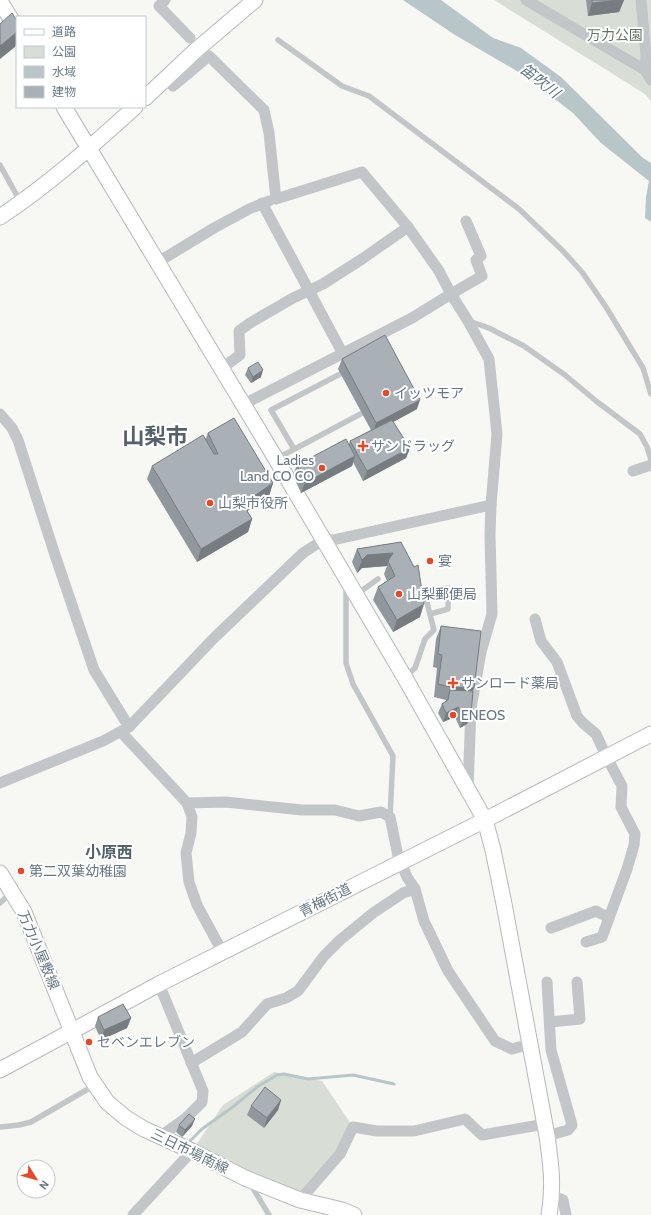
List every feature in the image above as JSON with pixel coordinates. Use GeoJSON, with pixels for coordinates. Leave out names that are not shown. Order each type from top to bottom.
{"type":"FeatureCollection","features":[{"type":"Feature","properties":{"kind":"street"},"geometry":{"type":"LineString","coordinates":[[165,0],[159,6],[190,38]]}},
{"type":"Feature","properties":{"kind":"street"},"geometry":{"type":"LineString","coordinates":[[526,0],[645,70],[651,80]]}},
{"type":"Feature","properties":{"kind":"street"},"geometry":{"type":"LineString","coordinates":[[641,0],[646,54],[645,70]]}},
{"type":"Feature","properties":{"kind":"street"},"geometry":{"type":"LineString","coordinates":[[0,2],[16,26]]}},
{"type":"Feature","properties":{"kind":"street"},"geometry":{"type":"LineString","coordinates":[[146,97],[245,4]]}},
{"type":"Feature","properties":{"kind":"street"},"geometry":{"type":"LineString","coordinates":[[166,79],[173,86],[209,56],[264,110],[269,133],[276,199]]}},
{"type":"Feature","properties":{"kind":"street"},"geometry":{"type":"LineString","coordinates":[[65,108],[244,404],[346,580],[405,678],[485,820],[504,904],[552,1165],[552,1196],[549,1215]]}},
{"type":"Feature","properties":{"kind":"street"},"geometry":{"type":"LineString","coordinates":[[0,217],[21,203],[89,148],[134,108]]}},
{"type":"Feature","properties":{"kind":"street"},"geometry":{"type":"LineString","coordinates":[[158,262],[214,228],[262,203],[362,172],[408,227],[439,271],[488,359],[497,434],[490,535],[492,614],[481,652],[471,708],[468,789]]}},
{"type":"Feature","properties":{"kind":"street"},"geometry":{"type":"LineString","coordinates":[[262,203],[273,226],[297,266],[344,354]]}},
{"type":"Feature","properties":{"kind":"street"},"geometry":{"type":"LineString","coordinates":[[244,404],[412,318],[482,276],[476,260],[482,256],[466,221]]}},
{"type":"Feature","properties":{"kind":"street"},"geometry":{"type":"LineString","coordinates":[[222,368],[240,355],[239,331],[250,323],[323,284],[408,227]]}},
{"type":"Feature","properties":{"kind":"street"},"geometry":{"type":"LineString","coordinates":[[0,414],[12,428],[18,440],[57,562],[94,670],[125,730],[187,803],[192,817],[191,833],[186,853],[189,882],[197,905],[223,953]]}},
{"type":"Feature","properties":{"kind":"street"},"geometry":{"type":"LineString","coordinates":[[633,471],[651,465]]}},
{"type":"Feature","properties":{"kind":"street"},"geometry":{"type":"LineString","coordinates":[[0,783],[103,741],[125,730],[214,638],[303,553],[324,540],[333,540],[491,505]]}},
{"type":"Feature","properties":{"kind":"street"},"geometry":{"type":"LineString","coordinates":[[535,619],[541,641],[557,662],[577,716],[596,734],[622,786],[622,807],[635,834],[634,845],[602,937],[586,942]]}},
{"type":"Feature","properties":{"kind":"street","name":"青梅街道"},"geometry":{"type":"LineString","coordinates":[[0,1070],[159,984],[485,820],[651,734]]}},
{"type":"Feature","properties":{"kind":"street"},"geometry":{"type":"LineString","coordinates":[[187,803],[226,802],[302,810],[335,810],[360,816],[381,812],[390,817],[400,862],[415,889],[424,921],[448,971],[495,1041],[512,1049],[530,1044]]}},
{"type":"Feature","properties":{"kind":"street","name":"万力小屋敷線"},"geometry":{"type":"LineString","coordinates":[[0,873],[24,912],[71,1031]]}},
{"type":"Feature","properties":{"kind":"street"},"geometry":{"type":"LineString","coordinates":[[191,1063],[242,1032],[267,1004],[286,998],[298,991],[324,956],[340,940],[373,913],[403,893],[415,889]]}},
{"type":"Feature","properties":{"kind":"street"},"geometry":{"type":"LineString","coordinates":[[551,928],[596,911],[608,918]]}},
{"type":"Feature","properties":{"kind":"street"},"geometry":{"type":"LineString","coordinates":[[300,1200],[340,1154],[353,1128],[377,1131],[414,1131],[465,1119],[482,1135],[546,1130],[568,1130],[572,1125],[551,1050],[547,982]]}},
{"type":"Feature","properties":{"kind":"street"},"geometry":{"type":"LineString","coordinates":[[550,1022],[580,1019],[577,982]]}},
{"type":"Feature","properties":{"kind":"street"},"geometry":{"type":"LineString","coordinates":[[159,984],[203,1090],[202,1102],[186,1118],[161,1136]]}},
{"type":"Feature","properties":{"kind":"street","name":"三日市場南線"},"geometry":{"type":"LineString","coordinates":[[71,1031],[90,1077],[95,1085],[107,1102],[126,1118],[144,1129],[245,1178],[300,1200],[342,1210],[354,1215]]}},
{"type":"Feature","properties":{"kind":"street"},"geometry":{"type":"LineString","coordinates":[[133,1215],[192,1151]]}},
{"type":"Feature","properties":{"kind":"street"},"geometry":{"type":"LineString","coordinates":[[552,1196],[563,1200],[566,1215]]}},
{"type":"Feature","properties":{"kind":"lane"},"geometry":{"type":"LineString","coordinates":[[278,40],[342,86],[369,96],[519,209],[564,251],[582,272],[606,307],[643,368],[651,394]]}},
{"type":"Feature","properties":{"kind":"lane"},"geometry":{"type":"LineString","coordinates":[[0,165],[21,203]]}},
{"type":"Feature","properties":{"kind":"lane"},"geometry":{"type":"LineString","coordinates":[[468,321],[489,328],[524,346],[565,375],[596,402],[640,434],[647,447],[651,460]]}},
{"type":"Feature","properties":{"kind":"lane"},"geometry":{"type":"LineString","coordinates":[[294,449],[270,410],[350,368],[353,375]]}},
{"type":"Feature","properties":{"kind":"lane"},"geometry":{"type":"LineString","coordinates":[[276,459],[370,409],[367,402]]}},
{"type":"Feature","properties":{"kind":"lane"},"geometry":{"type":"LineString","coordinates":[[356,595],[378,579]]}},
{"type":"Feature","properties":{"kind":"lane"},"geometry":{"type":"LineString","coordinates":[[346,580],[346,663],[353,684],[393,756],[390,817]]}},
{"type":"Feature","properties":{"kind":"lane"},"geometry":{"type":"LineString","coordinates":[[405,678],[415,668],[425,639],[434,630],[425,595],[448,588],[448,609],[430,614]]}},
{"type":"Feature","properties":{"kind":"lane"},"geometry":{"type":"LineString","coordinates":[[0,903],[12,892]]}},
{"type":"Feature","properties":{"kind":"lane"},"geometry":{"type":"LineString","coordinates":[[0,1127],[31,1122],[95,1085]]}},
{"type":"Feature","properties":{"kind":"lane"},"geometry":{"type":"LineString","coordinates":[[245,1178],[255,1190],[269,1215]]}},
{"type":"Feature","properties":{"kind":"green space","name":"万力公園"},"geometry":{"type":"Polygon","coordinates":[[[494,0],[651,0],[651,101],[645,94],[494,0]]]}},
{"type":"Feature","properties":{"kind":"green space"},"geometry":{"type":"Polygon","coordinates":[[[274,1072],[322,1081],[353,1127],[300,1200],[192,1151],[223,1105],[274,1072]]]}},
{"type":"Feature","properties":{"kind":"water","name":"笛吹川"},"geometry":{"type":"Polygon","coordinates":[[[403,0],[441,0],[493,38],[521,48],[561,77],[643,158],[651,163],[651,222],[645,218],[646,197],[649,181],[601,143],[573,113],[522,74],[455,35],[403,0]]]}},
{"type":"Feature","properties":{"kind":"building"},"geometry":{"type":"Polygon","coordinates":[[[592,0],[620,0],[592,3],[592,0]]]}},
{"type":"Feature","properties":{"kind":"building"},"geometry":{"type":"Polygon","coordinates":[[[12,13],[16,19],[16,33],[0,46],[0,24],[12,13]]]}},
{"type":"Feature","properties":{"kind":"building"},"geometry":{"type":"Polygon","coordinates":[[[385,335],[420,400],[376,423],[342,359],[385,335]]]}},
{"type":"Feature","properties":{"kind":"building"},"geometry":{"type":"Polygon","coordinates":[[[258,362],[263,370],[253,377],[248,368],[258,362]]]}},
{"type":"Feature","properties":{"kind":"building","name":"山梨市役所"},"geometry":{"type":"Polygon","coordinates":[[[234,418],[273,483],[247,501],[245,498],[241,501],[252,519],[201,549],[152,466],[203,435],[214,454],[218,454],[208,433],[234,418]]]}},
{"type":"Feature","properties":{"kind":"building"},"geometry":{"type":"Polygon","coordinates":[[[392,420],[410,448],[367,471],[350,441],[392,420]]]}},
{"type":"Feature","properties":{"kind":"building"},"geometry":{"type":"Polygon","coordinates":[[[346,439],[355,456],[305,483],[297,465],[346,439]]]}},
{"type":"Feature","properties":{"kind":"building"},"geometry":{"type":"Polygon","coordinates":[[[401,542],[414,567],[418,565],[424,604],[397,620],[378,587],[395,576],[388,561],[393,553],[367,555],[362,560],[357,549],[401,542]]]}},
{"type":"Feature","properties":{"kind":"building","name":"サンロード薬局"},"geometry":{"type":"Polygon","coordinates":[[[441,626],[481,631],[474,688],[451,687],[438,684],[442,655],[438,654],[441,626]]]}},
{"type":"Feature","properties":{"kind":"building"},"geometry":{"type":"Polygon","coordinates":[[[450,690],[473,691],[471,714],[464,718],[458,707],[446,713],[442,704],[448,700],[450,690]]]}},
{"type":"Feature","properties":{"kind":"building"},"geometry":{"type":"Polygon","coordinates":[[[123,1004],[131,1018],[104,1030],[98,1017],[123,1004]]]}},
{"type":"Feature","properties":{"kind":"building"},"geometry":{"type":"Polygon","coordinates":[[[265,1087],[281,1100],[267,1118],[251,1106],[265,1087]]]}},
{"type":"Feature","properties":{"kind":"building"},"geometry":{"type":"Polygon","coordinates":[[[189,1114],[195,1119],[185,1130],[179,1125],[189,1114]]]}},
{"type":"Feature","properties":{"kind":"waterway"},"geometry":{"type":"LineString","coordinates":[[187,1144],[202,1129],[257,1087],[277,1075],[284,1074],[308,1079],[353,1075],[394,1084]]}},
{"type":"Feature","properties":{"kind":"place","name":"イッツモア"},"geometry":{"type":"Point","coordinates":[386,393]}},
{"type":"Feature","properties":{"kind":"place","name":"サンドラッグ"},"geometry":{"type":"Point","coordinates":[363,446]}},
{"type":"Feature","properties":{"kind":"place","name":"Ladies Land CO CO"},"geometry":{"type":"Point","coordinates":[322,468]}},
{"type":"Feature","properties":{"kind":"place","name":"山梨市役所"},"geometry":{"type":"Point","coordinates":[210,503]}},
{"type":"Feature","properties":{"kind":"place","name":"宴"},"geometry":{"type":"Point","coordinates":[430,561]}},
{"type":"Feature","properties":{"kind":"place","name":"山梨郵便局"},"geometry":{"type":"Point","coordinates":[399,594]}},
{"type":"Feature","properties":{"kind":"place","name":"サンロード薬局"},"geometry":{"type":"Point","coordinates":[453,683]}},
{"type":"Feature","properties":{"kind":"place","name":"ENEOS"},"geometry":{"type":"Point","coordinates":[453,715]}},
{"type":"Feature","properties":{"kind":"place","name":"第二双葉幼稚園"},"geometry":{"type":"Point","coordinates":[21,871]}},
{"type":"Feature","properties":{"kind":"place","name":"セベンエレブン"},"geometry":{"type":"Point","coordinates":[89,1042]}},
{"type":"Feature","properties":{"kind":"district","name":"山梨市"},"geometry":{"type":"Point","coordinates":[155,436]}},
{"type":"Feature","properties":{"kind":"district","name":"小原西"},"geometry":{"type":"Point","coordinates":[109,852]}}]}
